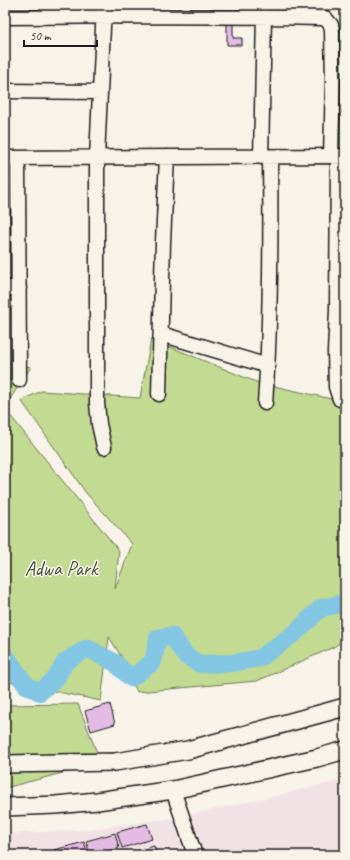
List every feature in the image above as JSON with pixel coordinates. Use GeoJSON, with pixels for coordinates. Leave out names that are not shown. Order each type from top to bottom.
{"type":"FeatureCollection","features":[{"type":"Feature","properties":{"kind":"main road"},"geometry":{"type":"LineString","coordinates":[[5,764],[116,762],[188,750],[345,707]]}},
{"type":"Feature","properties":{"kind":"main road"},"geometry":{"type":"LineString","coordinates":[[5,807],[56,805],[97,801],[173,790],[280,767],[345,750]]}},
{"type":"Feature","properties":{"kind":"street"},"geometry":{"type":"LineString","coordinates":[[10,13],[104,10],[325,18],[331,25],[332,30],[333,80],[338,156],[337,310],[335,352],[336,387],[340,398]]}},
{"type":"Feature","properties":{"kind":"street"},"geometry":{"type":"LineString","coordinates":[[104,10],[97,158],[97,403],[99,424],[104,447]]}},
{"type":"Feature","properties":{"kind":"street"},"geometry":{"type":"LineString","coordinates":[[264,16],[265,157],[271,247],[268,366],[265,403]]}},
{"type":"Feature","properties":{"kind":"street"},"geometry":{"type":"LineString","coordinates":[[5,91],[100,92]]}},
{"type":"Feature","properties":{"kind":"street"},"geometry":{"type":"LineString","coordinates":[[19,380],[12,288],[12,158],[338,156]]}},
{"type":"Feature","properties":{"kind":"street"},"geometry":{"type":"LineString","coordinates":[[159,394],[167,157]]}},
{"type":"Feature","properties":{"kind":"street"},"geometry":{"type":"LineString","coordinates":[[161,334],[268,366]]}},
{"type":"Feature","properties":{"kind":"street"},"geometry":{"type":"LineString","coordinates":[[173,790],[195,855]]}},
{"type":"Feature","properties":{"kind":"shaded area"},"geometry":{"type":"Polygon","coordinates":[[[345,779],[345,855],[5,855],[5,834],[83,830],[174,818],[345,779]]]}},
{"type":"Feature","properties":{"kind":"green space","name":"Adwa Park"},"geometry":{"type":"Polygon","coordinates":[[[151,339],[256,382],[345,402],[345,639],[334,647],[257,681],[137,692],[121,656],[109,637],[101,701],[5,681],[5,409],[119,551],[115,589],[132,544],[86,493],[21,400],[42,391],[140,398],[151,339]]]}},
{"type":"Feature","properties":{"kind":"green space"},"geometry":{"type":"Polygon","coordinates":[[[5,362],[31,367],[5,407],[5,362]]]}},
{"type":"Feature","properties":{"kind":"green space"},"geometry":{"type":"Polygon","coordinates":[[[78,704],[101,763],[5,788],[5,705],[78,704]]]}},
{"type":"Feature","properties":{"kind":"building"},"geometry":{"type":"Polygon","coordinates":[[[227,23],[233,23],[233,38],[242,38],[242,45],[227,45],[227,23]]]}},
{"type":"Feature","properties":{"kind":"building"},"geometry":{"type":"Polygon","coordinates":[[[110,704],[115,724],[91,731],[85,711],[110,704]]]}},
{"type":"Feature","properties":{"kind":"building"},"geometry":{"type":"Polygon","coordinates":[[[147,824],[152,839],[122,848],[117,832],[147,824]]]}},
{"type":"Feature","properties":{"kind":"building"},"geometry":{"type":"Polygon","coordinates":[[[115,833],[119,848],[90,855],[86,841],[115,833]]]}},
{"type":"Feature","properties":{"kind":"building"},"geometry":{"type":"Polygon","coordinates":[[[84,842],[88,855],[55,855],[54,850],[84,842]]]}},
{"type":"Feature","properties":{"kind":"building"},"geometry":{"type":"Polygon","coordinates":[[[154,846],[157,855],[123,855],[154,846]]]}},
{"type":"Feature","properties":{"kind":"waterway"},"geometry":{"type":"LineString","coordinates":[[5,659],[7,658],[26,685],[40,692],[56,678],[65,662],[87,648],[114,662],[131,678],[153,662],[158,638],[172,636],[186,656],[200,664],[233,663],[260,658],[295,633],[321,608],[345,603]]}}]}
